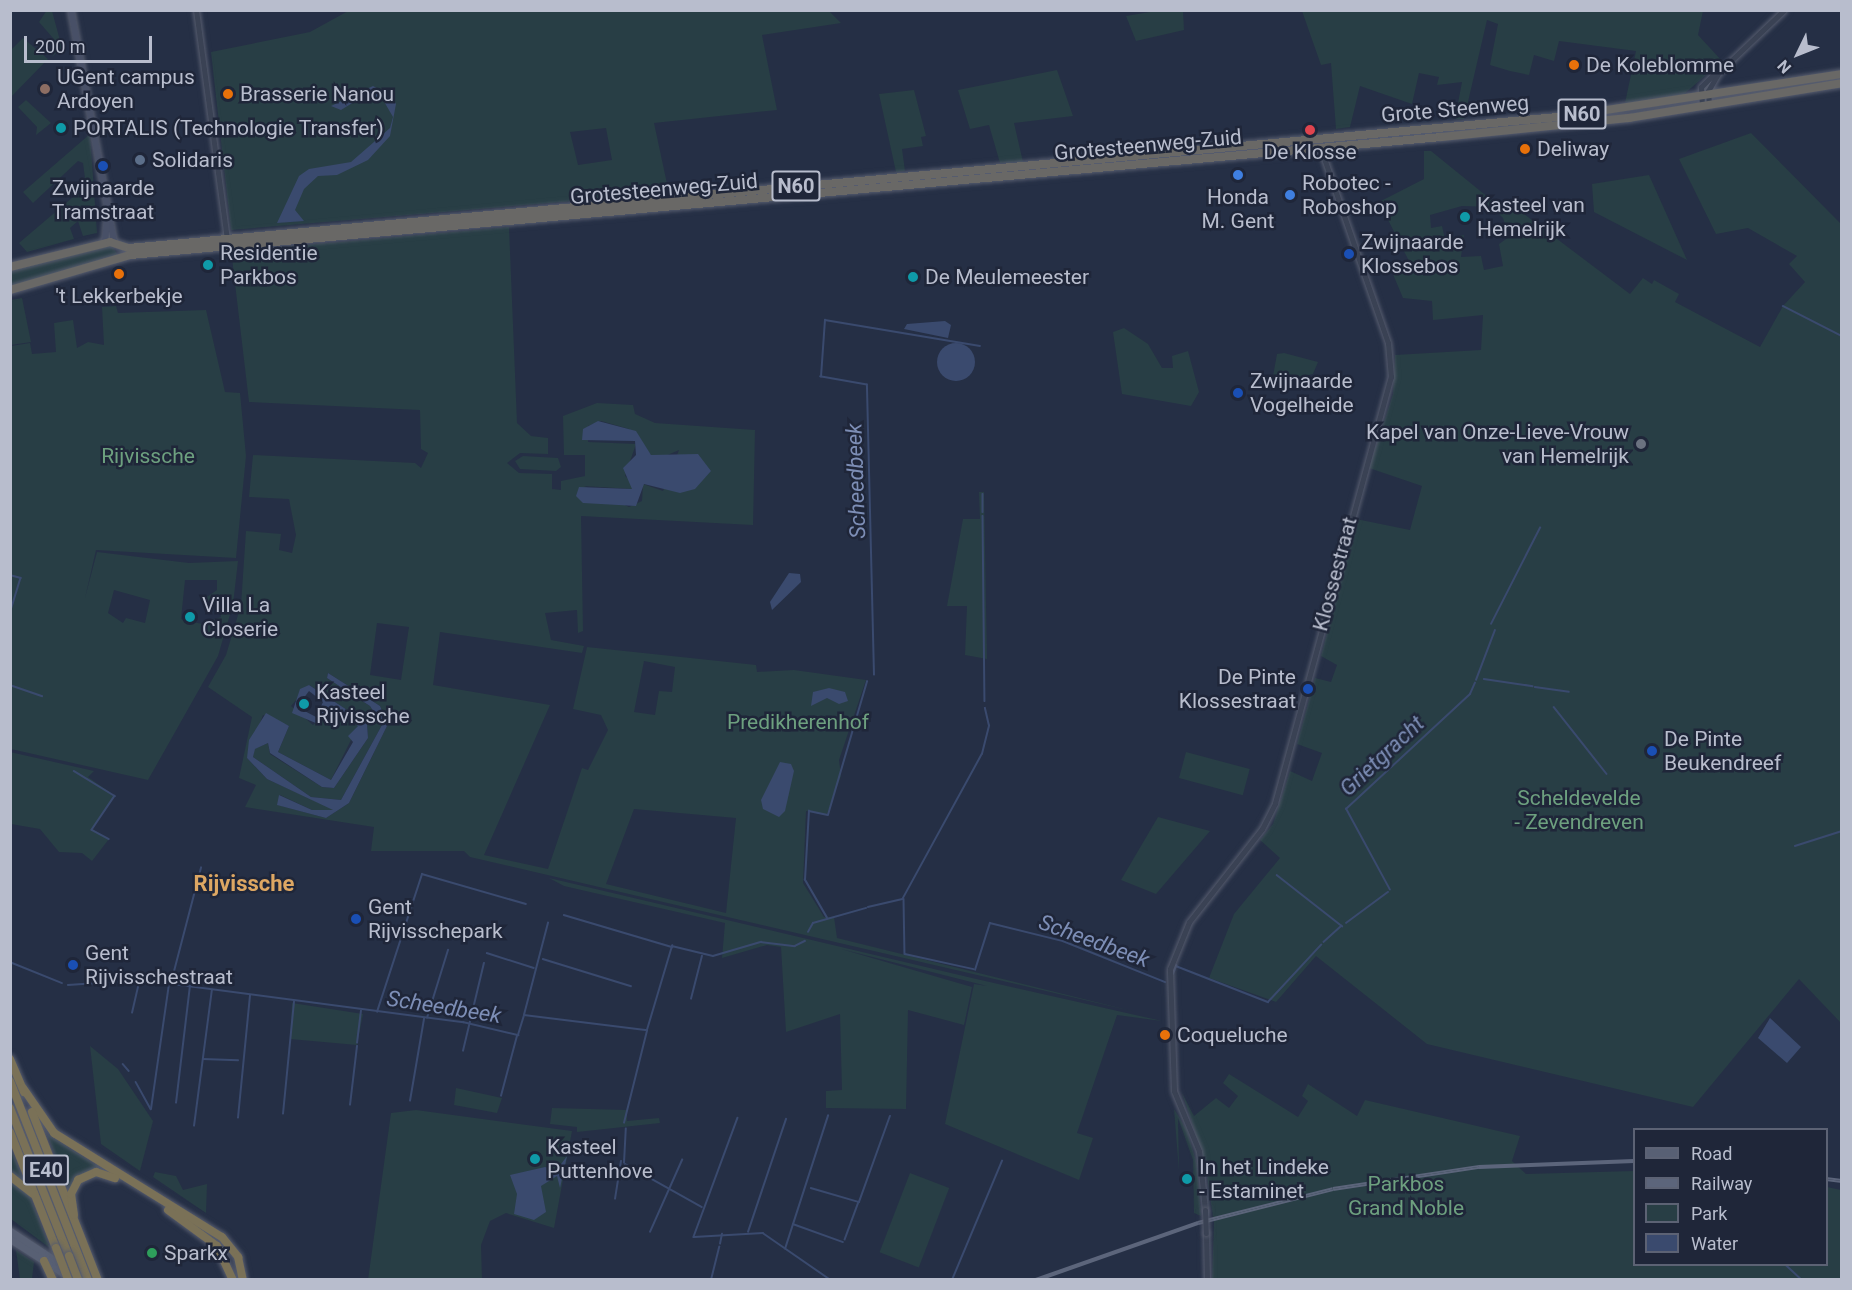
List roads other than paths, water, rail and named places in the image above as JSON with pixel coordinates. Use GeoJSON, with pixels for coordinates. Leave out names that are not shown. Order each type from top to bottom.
{"type":"FeatureCollection","features":[{"type":"Feature","properties":{"kind":"highway","name":"Grote Steenweg"},"geometry":{"type":"LineString","coordinates":[[1320,143],[1568,116],[1842,74]]}},
{"type":"Feature","properties":{"kind":"highway","name":"Grote Steenweg"},"geometry":{"type":"LineString","coordinates":[[1320,143],[1706,105],[1842,83]]}},
{"type":"Feature","properties":{"kind":"highway","name":"Grotesteenweg-Zuid"},"geometry":{"type":"LineString","coordinates":[[227,237],[1320,143]]}},
{"type":"Feature","properties":{"kind":"highway","name":"Grotesteenweg-Zuid"},"geometry":{"type":"LineString","coordinates":[[226,246],[1320,143]]}},
{"type":"Feature","properties":{"kind":"highway","name":"N60"},"geometry":{"type":"LineString","coordinates":[[122,248],[227,237]]}},
{"type":"Feature","properties":{"kind":"highway"},"geometry":{"type":"LineString","coordinates":[[10,267],[114,242],[122,248],[122,258]]}},
{"type":"Feature","properties":{"kind":"highway","name":"N60"},"geometry":{"type":"LineString","coordinates":[[10,290],[122,258],[226,246]]}},
{"type":"Feature","properties":{"kind":"highway"},"geometry":{"type":"LineString","coordinates":[[10,1059],[98,1280]]}},
{"type":"Feature","properties":{"kind":"highway","name":"E40"},"geometry":{"type":"LineString","coordinates":[[10,1081],[80,1259],[86,1280]]}},
{"type":"Feature","properties":{"kind":"highway"},"geometry":{"type":"LineString","coordinates":[[22,1088],[54,1133],[222,1237],[238,1257],[243,1280]]}},
{"type":"Feature","properties":{"kind":"highway","name":"E40"},"geometry":{"type":"LineString","coordinates":[[10,1108],[69,1256],[76,1280]]}},
{"type":"Feature","properties":{"kind":"highway"},"geometry":{"type":"LineString","coordinates":[[10,1132],[68,1280]]}},
{"type":"Feature","properties":{"kind":"highway"},"geometry":{"type":"LineString","coordinates":[[74,1215],[75,1185],[96,1172],[168,1210],[224,1247],[235,1280]]}},
{"type":"Feature","properties":{"kind":"highway"},"geometry":{"type":"LineString","coordinates":[[10,1176],[38,1202]]}},
{"type":"Feature","properties":{"kind":"highway"},"geometry":{"type":"LineString","coordinates":[[153,1194],[227,1235],[242,1255],[248,1280]]}},
{"type":"Feature","properties":{"kind":"highway"},"geometry":{"type":"LineString","coordinates":[[44,1261],[53,1280]]}},
{"type":"Feature","properties":{"kind":"main road"},"geometry":{"type":"LineString","coordinates":[[70,10],[114,242]]}},
{"type":"Feature","properties":{"kind":"main road"},"geometry":{"type":"LineString","coordinates":[[105,243],[108,210]]}},
{"type":"Feature","properties":{"kind":"main road"},"geometry":{"type":"LineString","coordinates":[[10,1231],[86,1280]]}},
{"type":"Feature","properties":{"kind":"main road"},"geometry":{"type":"LineString","coordinates":[[10,1239],[76,1280]]}},
{"type":"Feature","properties":{"kind":"street"},"geometry":{"type":"LineString","coordinates":[[196,10],[227,237],[226,246]]}},
{"type":"Feature","properties":{"kind":"street"},"geometry":{"type":"LineString","coordinates":[[1706,105],[1704,96],[1725,64],[1784,10]]}},
{"type":"Feature","properties":{"kind":"street","name":"Klossestraat"},"geometry":{"type":"LineString","coordinates":[[1207,1280],[1205,1210],[1198,1151],[1177,1099],[1169,980],[1183,932],[1262,830],[1275,803],[1389,389],[1388,343],[1320,143]]}},
{"type":"Feature","properties":{"kind":"water"},"geometry":{"type":"Polygon","coordinates":[[[373,86],[391,95],[396,104],[390,136],[368,160],[337,175],[318,176],[304,189],[295,210],[304,221],[277,223],[299,176],[309,169],[351,162],[390,128],[393,117],[382,98],[367,94],[341,110],[331,106],[373,86]]]}},
{"type":"Feature","properties":{"kind":"water"},"geometry":{"type":"Polygon","coordinates":[[[945,321],[951,325],[948,338],[904,329],[907,324],[945,321]]]}},
{"type":"Feature","properties":{"kind":"water"},"geometry":{"type":"Polygon","coordinates":[[[956,343],[970,348],[975,362],[970,376],[956,381],[942,376],[937,362],[942,348],[956,343]]]}},
{"type":"Feature","properties":{"kind":"water"},"geometry":{"type":"Polygon","coordinates":[[[598,421],[636,431],[651,455],[698,454],[711,471],[695,489],[680,493],[644,484],[636,506],[583,503],[576,496],[579,487],[632,489],[623,468],[636,455],[635,441],[582,440],[583,429],[598,421]]]}},
{"type":"Feature","properties":{"kind":"water"},"geometry":{"type":"Polygon","coordinates":[[[789,573],[800,574],[801,582],[772,610],[770,602],[789,573]]]}},
{"type":"Feature","properties":{"kind":"water"},"geometry":{"type":"Polygon","coordinates":[[[328,673],[380,706],[388,724],[349,803],[326,818],[277,805],[279,795],[312,810],[333,810],[267,779],[247,758],[249,740],[266,713],[289,726],[278,752],[331,780],[353,742],[348,736],[358,726],[332,707],[318,724],[292,713],[300,689],[309,685],[367,723],[368,738],[334,788],[322,787],[270,753],[268,743],[255,749],[253,757],[311,797],[341,800],[382,725],[370,706],[327,678],[328,673]],[[309,691],[297,707],[316,717],[323,702],[309,691]]]}},
{"type":"Feature","properties":{"kind":"water"},"geometry":{"type":"Polygon","coordinates":[[[829,688],[845,692],[848,701],[839,704],[827,698],[811,706],[813,692],[829,688]]]}},
{"type":"Feature","properties":{"kind":"water"},"geometry":{"type":"Polygon","coordinates":[[[780,762],[791,764],[794,771],[785,811],[779,817],[763,809],[761,800],[780,762]]]}},
{"type":"Feature","properties":{"kind":"water"},"geometry":{"type":"Polygon","coordinates":[[[1770,1018],[1801,1047],[1787,1063],[1758,1038],[1770,1018]]]}},
{"type":"Feature","properties":{"kind":"water"},"geometry":{"type":"Polygon","coordinates":[[[567,1156],[560,1188],[557,1176],[541,1186],[546,1212],[534,1220],[514,1214],[517,1194],[510,1175],[545,1167],[556,1171],[567,1156]]]}},
{"type":"Feature","properties":{"kind":"waterway"},"geometry":{"type":"LineString","coordinates":[[1783,306],[1842,336]]}},
{"type":"Feature","properties":{"kind":"waterway","name":"Scheedbeek"},"geometry":{"type":"LineString","coordinates":[[874,675],[867,385],[821,377],[825,320],[980,346]]}},
{"type":"Feature","properties":{"kind":"waterway"},"geometry":{"type":"LineString","coordinates":[[983,494],[983,512]]}},
{"type":"Feature","properties":{"kind":"waterway"},"geometry":{"type":"LineString","coordinates":[[983,516],[985,701]]}},
{"type":"Feature","properties":{"kind":"waterway","name":"Grietgracht"},"geometry":{"type":"LineString","coordinates":[[1491,624],[1540,528]]}},
{"type":"Feature","properties":{"kind":"waterway"},"geometry":{"type":"LineString","coordinates":[[10,575],[21,578],[10,614]]}},
{"type":"Feature","properties":{"kind":"waterway","name":"Grietgracht"},"geometry":{"type":"LineString","coordinates":[[1476,680],[1495,630]]}},
{"type":"Feature","properties":{"kind":"waterway"},"geometry":{"type":"LineString","coordinates":[[1484,679],[1532,686]]}},
{"type":"Feature","properties":{"kind":"waterway"},"geometry":{"type":"LineString","coordinates":[[827,918],[805,880],[809,811],[828,815],[867,682]]}},
{"type":"Feature","properties":{"kind":"waterway","name":"Grietgracht"},"geometry":{"type":"LineString","coordinates":[[1390,890],[1346,809],[1470,694],[1475,683]]}},
{"type":"Feature","properties":{"kind":"waterway"},"geometry":{"type":"LineString","coordinates":[[10,685],[42,696]]}},
{"type":"Feature","properties":{"kind":"waterway"},"geometry":{"type":"LineString","coordinates":[[1535,687],[1569,692]]}},
{"type":"Feature","properties":{"kind":"waterway"},"geometry":{"type":"LineString","coordinates":[[1554,707],[1607,774]]}},
{"type":"Feature","properties":{"kind":"waterway"},"geometry":{"type":"LineString","coordinates":[[903,898],[982,754],[989,726],[985,708]]}},
{"type":"Feature","properties":{"kind":"waterway"},"geometry":{"type":"LineString","coordinates":[[74,771],[115,796],[92,830],[109,839]]}},
{"type":"Feature","properties":{"kind":"waterway"},"geometry":{"type":"LineString","coordinates":[[1795,846],[1842,831]]}},
{"type":"Feature","properties":{"kind":"waterway"},"geometry":{"type":"LineString","coordinates":[[171,983],[201,868]]}},
{"type":"Feature","properties":{"kind":"waterway"},"geometry":{"type":"LineString","coordinates":[[377,1012],[422,874],[526,904]]}},
{"type":"Feature","properties":{"kind":"waterway"},"geometry":{"type":"LineString","coordinates":[[1277,875],[1342,926],[1324,942]]}},
{"type":"Feature","properties":{"kind":"waterway"},"geometry":{"type":"LineString","coordinates":[[1346,923],[1388,892]]}},
{"type":"Feature","properties":{"kind":"waterway","name":"Scheedbeek"},"geometry":{"type":"LineString","coordinates":[[868,907],[902,899]]}},
{"type":"Feature","properties":{"kind":"waterway","name":"Scheedbeek"},"geometry":{"type":"LineString","coordinates":[[904,899],[905,954],[973,969]]}},
{"type":"Feature","properties":{"kind":"waterway","name":"Scheedbeek"},"geometry":{"type":"LineString","coordinates":[[808,932],[813,923],[866,908]]}},
{"type":"Feature","properties":{"kind":"waterway"},"geometry":{"type":"LineString","coordinates":[[564,915],[672,947]]}},
{"type":"Feature","properties":{"kind":"waterway"},"geometry":{"type":"LineString","coordinates":[[524,1015],[548,923]]}},
{"type":"Feature","properties":{"kind":"waterway","name":"Scheedbeek"},"geometry":{"type":"LineString","coordinates":[[975,970],[990,923],[1063,941],[1165,982]]}},
{"type":"Feature","properties":{"kind":"waterway","name":"Scheedbeek"},"geometry":{"type":"LineString","coordinates":[[68,985],[142,980],[463,1022],[518,1035],[524,1015],[647,1030],[672,946],[713,956],[761,942],[795,946],[805,941]]}},
{"type":"Feature","properties":{"kind":"waterway","name":"Scheedbeek"},"geometry":{"type":"LineString","coordinates":[[1173,974],[1176,966],[1268,1002],[1321,945]]}},
{"type":"Feature","properties":{"kind":"waterway"},"geometry":{"type":"LineString","coordinates":[[427,1018],[448,950]]}},
{"type":"Feature","properties":{"kind":"waterway"},"geometry":{"type":"LineString","coordinates":[[487,953],[534,968]]}},
{"type":"Feature","properties":{"kind":"waterway"},"geometry":{"type":"LineString","coordinates":[[691,999],[702,956]]}},
{"type":"Feature","properties":{"kind":"waterway"},"geometry":{"type":"LineString","coordinates":[[543,959],[631,986]]}},
{"type":"Feature","properties":{"kind":"waterway","name":"Scheedbeek"},"geometry":{"type":"LineString","coordinates":[[10,962],[62,983]]}},
{"type":"Feature","properties":{"kind":"waterway"},"geometry":{"type":"LineString","coordinates":[[463,1051],[484,963]]}},
{"type":"Feature","properties":{"kind":"waterway"},"geometry":{"type":"LineString","coordinates":[[132,1013],[139,982]]}},
{"type":"Feature","properties":{"kind":"waterway"},"geometry":{"type":"LineString","coordinates":[[136,1082],[151,1109],[169,984]]}},
{"type":"Feature","properties":{"kind":"waterway"},"geometry":{"type":"LineString","coordinates":[[176,1103],[190,986]]}},
{"type":"Feature","properties":{"kind":"waterway"},"geometry":{"type":"LineString","coordinates":[[194,1126],[212,990]]}},
{"type":"Feature","properties":{"kind":"waterway"},"geometry":{"type":"LineString","coordinates":[[238,1118],[250,996]]}},
{"type":"Feature","properties":{"kind":"waterway"},"geometry":{"type":"LineString","coordinates":[[283,1114],[294,1002]]}},
{"type":"Feature","properties":{"kind":"waterway"},"geometry":{"type":"LineString","coordinates":[[357,1043],[361,1011]]}},
{"type":"Feature","properties":{"kind":"waterway"},"geometry":{"type":"LineString","coordinates":[[410,1101],[424,1019]]}},
{"type":"Feature","properties":{"kind":"waterway"},"geometry":{"type":"LineString","coordinates":[[624,1123],[647,1031]]}},
{"type":"Feature","properties":{"kind":"waterway"},"geometry":{"type":"LineString","coordinates":[[501,1096],[517,1036]]}},
{"type":"Feature","properties":{"kind":"waterway"},"geometry":{"type":"LineString","coordinates":[[350,1105],[357,1046]]}},
{"type":"Feature","properties":{"kind":"waterway"},"geometry":{"type":"LineString","coordinates":[[203,1059],[238,1060]]}},
{"type":"Feature","properties":{"kind":"waterway"},"geometry":{"type":"LineString","coordinates":[[123,1064],[129,1071]]}},
{"type":"Feature","properties":{"kind":"waterway"},"geometry":{"type":"LineString","coordinates":[[785,1249],[828,1116]]}},
{"type":"Feature","properties":{"kind":"waterway"},"geometry":{"type":"LineString","coordinates":[[859,1202],[890,1116]]}},
{"type":"Feature","properties":{"kind":"waterway"},"geometry":{"type":"LineString","coordinates":[[738,1118],[694,1237],[763,1233],[831,1280]]}},
{"type":"Feature","properties":{"kind":"waterway"},"geometry":{"type":"LineString","coordinates":[[748,1232],[786,1119]]}},
{"type":"Feature","properties":{"kind":"waterway"},"geometry":{"type":"LineString","coordinates":[[624,1163],[626,1129]]}},
{"type":"Feature","properties":{"kind":"waterway"},"geometry":{"type":"LineString","coordinates":[[650,1232],[682,1160]]}},
{"type":"Feature","properties":{"kind":"waterway"},"geometry":{"type":"LineString","coordinates":[[615,1199],[621,1161]]}},
{"type":"Feature","properties":{"kind":"waterway"},"geometry":{"type":"LineString","coordinates":[[952,1280],[1002,1161]]}},
{"type":"Feature","properties":{"kind":"waterway"},"geometry":{"type":"LineString","coordinates":[[625,1164],[702,1207]]}},
{"type":"Feature","properties":{"kind":"waterway"},"geometry":{"type":"LineString","coordinates":[[811,1188],[859,1202],[845,1240]]}},
{"type":"Feature","properties":{"kind":"waterway"},"geometry":{"type":"LineString","coordinates":[[793,1224],[843,1242]]}},
{"type":"Feature","properties":{"kind":"waterway"},"geometry":{"type":"LineString","coordinates":[[720,1244],[722,1234]]}},
{"type":"Feature","properties":{"kind":"waterway"},"geometry":{"type":"LineString","coordinates":[[711,1280],[719,1247]]}},
{"type":"Feature","properties":{"kind":"waterway"},"geometry":{"type":"LineString","coordinates":[[1787,1266],[1802,1280]]}},
{"type":"Feature","properties":{"kind":"railway"},"geometry":{"type":"LineString","coordinates":[[1036,1280],[1198,1223],[1333,1189],[1479,1167],[1633,1161]]}},
{"type":"Feature","properties":{"kind":"railway"},"geometry":{"type":"LineString","coordinates":[[1828,1179],[1842,1181]]}},
{"type":"Feature","properties":{"kind":"place","name":"De Koleblomme"},"geometry":{"type":"Point","coordinates":[1574,65]}},
{"type":"Feature","properties":{"kind":"place","name":"UGent campus Ardoyen"},"geometry":{"type":"Point","coordinates":[45,89]}},
{"type":"Feature","properties":{"kind":"place","name":"Brasserie Nanou"},"geometry":{"type":"Point","coordinates":[228,94]}},
{"type":"Feature","properties":{"kind":"place","name":"PORTALIS (Technologie Transfer)"},"geometry":{"type":"Point","coordinates":[61,128]}},
{"type":"Feature","properties":{"kind":"place","name":"De Klosse"},"geometry":{"type":"Point","coordinates":[1310,130]}},
{"type":"Feature","properties":{"kind":"place","name":"Deliway"},"geometry":{"type":"Point","coordinates":[1525,149]}},
{"type":"Feature","properties":{"kind":"place","name":"Solidaris"},"geometry":{"type":"Point","coordinates":[140,160]}},
{"type":"Feature","properties":{"kind":"place","name":"Zwijnaarde Tramstraat"},"geometry":{"type":"Point","coordinates":[103,166]}},
{"type":"Feature","properties":{"kind":"place","name":"Honda M. Gent"},"geometry":{"type":"Point","coordinates":[1238,175]}},
{"type":"Feature","properties":{"kind":"place","name":"Robotec - Roboshop"},"geometry":{"type":"Point","coordinates":[1290,195]}},
{"type":"Feature","properties":{"kind":"place","name":"Kasteel van Hemelrijk"},"geometry":{"type":"Point","coordinates":[1465,217]}},
{"type":"Feature","properties":{"kind":"place","name":"Zwijnaarde Klossebos"},"geometry":{"type":"Point","coordinates":[1349,254]}},
{"type":"Feature","properties":{"kind":"place","name":"Residentie Parkbos"},"geometry":{"type":"Point","coordinates":[208,265]}},
{"type":"Feature","properties":{"kind":"place","name":"'t Lekkerbekje"},"geometry":{"type":"Point","coordinates":[119,274]}},
{"type":"Feature","properties":{"kind":"place","name":"De Meulemeester"},"geometry":{"type":"Point","coordinates":[913,277]}},
{"type":"Feature","properties":{"kind":"place","name":"Zwijnaarde Vogelheide"},"geometry":{"type":"Point","coordinates":[1238,393]}},
{"type":"Feature","properties":{"kind":"place","name":"Kapel van Onze-Lieve-Vrouw van Hemelrijk"},"geometry":{"type":"Point","coordinates":[1641,444]}},
{"type":"Feature","properties":{"kind":"place","name":"Villa La Closerie"},"geometry":{"type":"Point","coordinates":[190,617]}},
{"type":"Feature","properties":{"kind":"place","name":"De Pinte Klossestraat"},"geometry":{"type":"Point","coordinates":[1308,689]}},
{"type":"Feature","properties":{"kind":"place","name":"Kasteel Rijvissche"},"geometry":{"type":"Point","coordinates":[304,704]}},
{"type":"Feature","properties":{"kind":"place","name":"De Pinte Beukendreef"},"geometry":{"type":"Point","coordinates":[1652,751]}},
{"type":"Feature","properties":{"kind":"place","name":"Gent Rijvisschepark"},"geometry":{"type":"Point","coordinates":[356,919]}},
{"type":"Feature","properties":{"kind":"place","name":"Gent Rijvisschestraat"},"geometry":{"type":"Point","coordinates":[73,965]}},
{"type":"Feature","properties":{"kind":"place","name":"Coqueluche"},"geometry":{"type":"Point","coordinates":[1165,1035]}},
{"type":"Feature","properties":{"kind":"place","name":"Kasteel Puttenhove"},"geometry":{"type":"Point","coordinates":[535,1159]}},
{"type":"Feature","properties":{"kind":"place","name":"In het Lindeke - Estaminet"},"geometry":{"type":"Point","coordinates":[1187,1179]}},
{"type":"Feature","properties":{"kind":"place","name":"Sparkx"},"geometry":{"type":"Point","coordinates":[152,1253]}},
{"type":"Feature","properties":{"kind":"district","name":"Rijvissche"},"geometry":{"type":"Point","coordinates":[244,884]}},
{"type":"Feature","properties":{"kind":"park label","name":"Predikherenhof"},"geometry":{"type":"Point","coordinates":[798,722]}},
{"type":"Feature","properties":{"kind":"park label","name":"Scheldevelde - Zevendreven"},"geometry":{"type":"Point","coordinates":[1579,810]}},
{"type":"Feature","properties":{"kind":"park label","name":"Parkbos Grand Noble"},"geometry":{"type":"Point","coordinates":[1406,1196]}}]}
